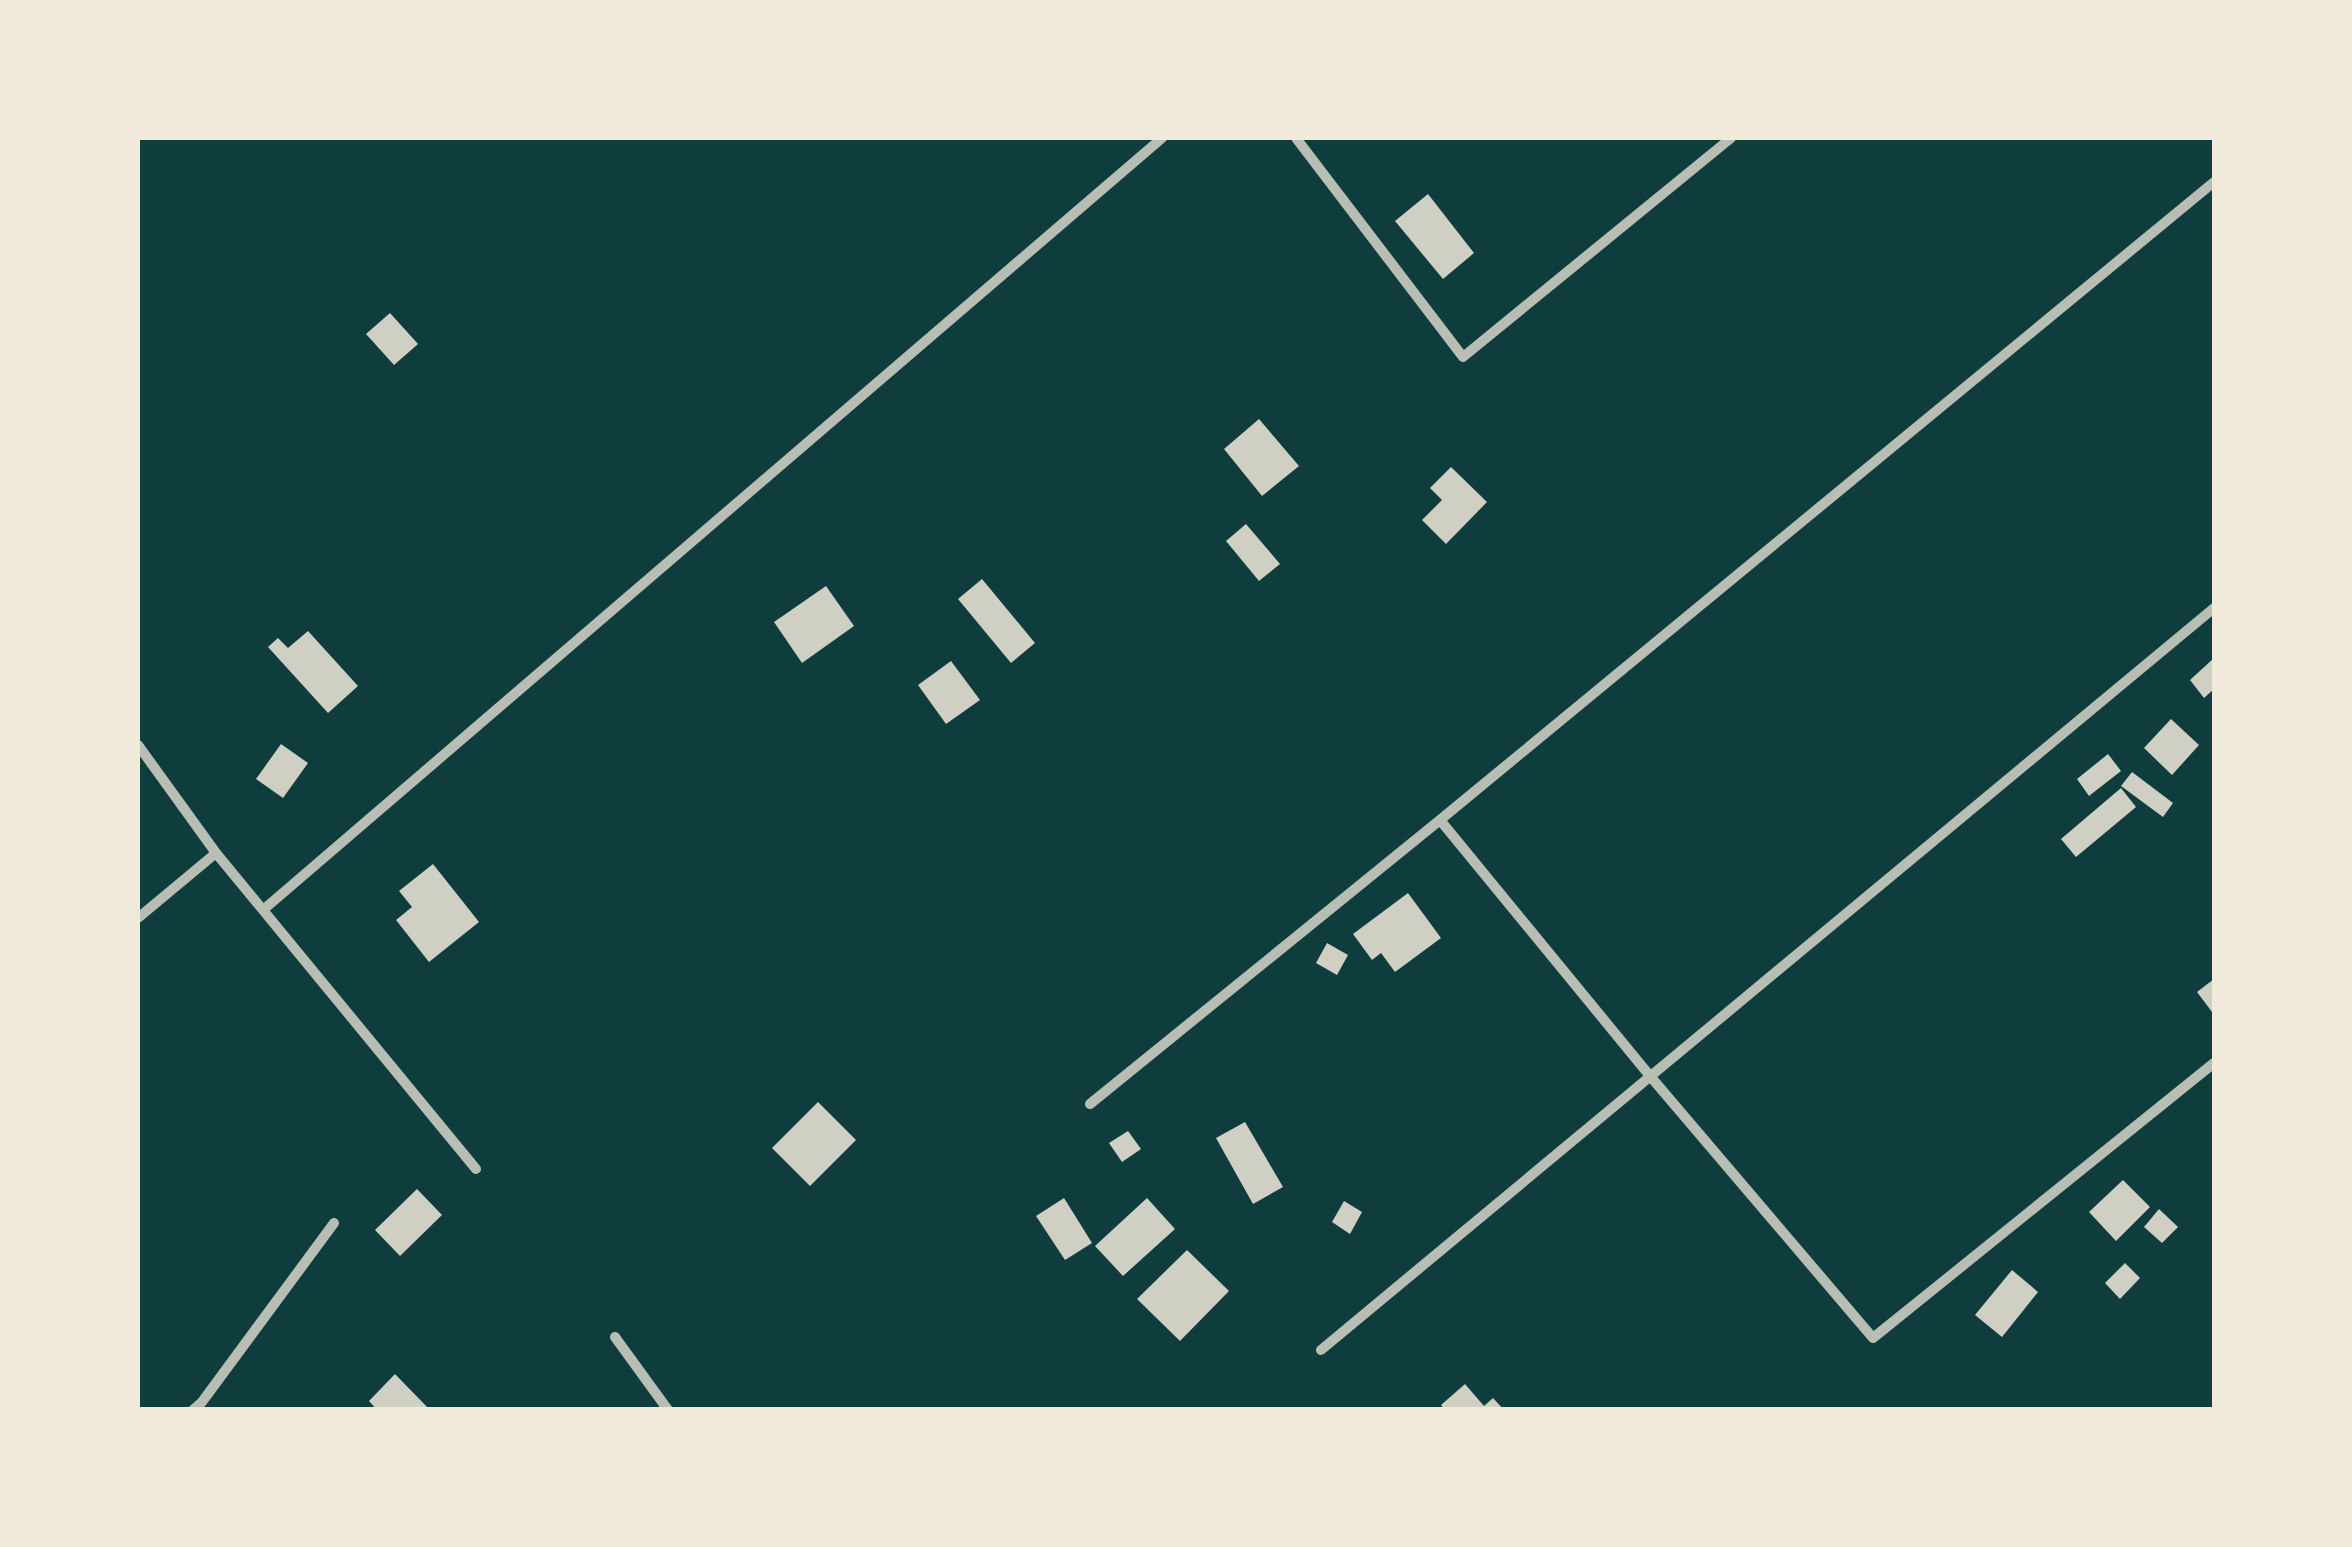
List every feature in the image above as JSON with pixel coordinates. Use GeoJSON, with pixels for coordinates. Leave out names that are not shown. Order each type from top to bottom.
{"type":"FeatureCollection","features":[{"type":"Feature","properties":{"kind":"street"},"geometry":{"type":"LineString","coordinates":[[263,910],[1162,138]]}},
{"type":"Feature","properties":{"kind":"street"},"geometry":{"type":"LineString","coordinates":[[1296,138],[1462,357],[1731,138]]}},
{"type":"Feature","properties":{"kind":"street"},"geometry":{"type":"LineString","coordinates":[[1090,1104],[2214,182]]}},
{"type":"Feature","properties":{"kind":"street"},"geometry":{"type":"LineString","coordinates":[[1321,1350],[2214,608]]}},
{"type":"Feature","properties":{"kind":"street"},"geometry":{"type":"LineString","coordinates":[[138,745],[216,853],[476,1170]]}},
{"type":"Feature","properties":{"kind":"street"},"geometry":{"type":"LineString","coordinates":[[1440,820],[1650,1076],[1873,1338],[2214,1063]]}},
{"type":"Feature","properties":{"kind":"street"},"geometry":{"type":"LineString","coordinates":[[138,918],[216,853]]}},
{"type":"Feature","properties":{"kind":"street"},"geometry":{"type":"LineString","coordinates":[[192,1410],[202,1402],[334,1224]]}},
{"type":"Feature","properties":{"kind":"street"},"geometry":{"type":"LineString","coordinates":[[615,1337],[668,1410]]}},
{"type":"Feature","properties":{"kind":"building"},"geometry":{"type":"Polygon","coordinates":[[[1428,194],[1474,253],[1443,279],[1395,221],[1428,194]]]}},
{"type":"Feature","properties":{"kind":"building"},"geometry":{"type":"Polygon","coordinates":[[[390,313],[418,344],[394,365],[366,334],[390,313]]]}},
{"type":"Feature","properties":{"kind":"building"},"geometry":{"type":"Polygon","coordinates":[[[1259,419],[1299,466],[1262,496],[1224,449],[1259,419]]]}},
{"type":"Feature","properties":{"kind":"building"},"geometry":{"type":"Polygon","coordinates":[[[1451,467],[1487,502],[1446,544],[1422,520],[1442,500],[1430,488],[1451,467]]]}},
{"type":"Feature","properties":{"kind":"building"},"geometry":{"type":"Polygon","coordinates":[[[1246,524],[1280,564],[1259,581],[1226,541],[1246,524]]]}},
{"type":"Feature","properties":{"kind":"building"},"geometry":{"type":"Polygon","coordinates":[[[982,579],[1035,643],[1011,663],[958,599],[982,579]]]}},
{"type":"Feature","properties":{"kind":"building"},"geometry":{"type":"Polygon","coordinates":[[[826,586],[854,626],[802,663],[774,622],[826,586]]]}},
{"type":"Feature","properties":{"kind":"building"},"geometry":{"type":"Polygon","coordinates":[[[308,631],[358,686],[328,713],[268,647],[278,638],[288,648],[308,631]]]}},
{"type":"Feature","properties":{"kind":"building"},"geometry":{"type":"Polygon","coordinates":[[[2214,658],[2214,689],[2204,698],[2190,680],[2214,658]]]}},
{"type":"Feature","properties":{"kind":"building"},"geometry":{"type":"Polygon","coordinates":[[[951,661],[980,700],[946,724],[918,685],[951,661]]]}},
{"type":"Feature","properties":{"kind":"building"},"geometry":{"type":"Polygon","coordinates":[[[2171,719],[2199,745],[2172,775],[2144,748],[2171,719]]]}},
{"type":"Feature","properties":{"kind":"building"},"geometry":{"type":"Polygon","coordinates":[[[281,744],[308,763],[283,798],[256,779],[281,744]]]}},
{"type":"Feature","properties":{"kind":"building"},"geometry":{"type":"Polygon","coordinates":[[[2108,754],[2121,771],[2089,796],[2077,779],[2108,754]]]}},
{"type":"Feature","properties":{"kind":"building"},"geometry":{"type":"Polygon","coordinates":[[[2132,772],[2173,803],[2163,817],[2121,786],[2132,772]]]}},
{"type":"Feature","properties":{"kind":"building"},"geometry":{"type":"Polygon","coordinates":[[[2121,788],[2136,807],[2076,857],[2061,839],[2121,788]]]}},
{"type":"Feature","properties":{"kind":"building"},"geometry":{"type":"Polygon","coordinates":[[[433,864],[479,922],[429,962],[396,920],[412,907],[399,891],[433,864]]]}},
{"type":"Feature","properties":{"kind":"building"},"geometry":{"type":"Polygon","coordinates":[[[1408,893],[1441,938],[1395,972],[1381,953],[1372,960],[1353,934],[1408,893]]]}},
{"type":"Feature","properties":{"kind":"building"},"geometry":{"type":"Polygon","coordinates":[[[1327,943],[1348,955],[1337,975],[1316,963],[1327,943]]]}},
{"type":"Feature","properties":{"kind":"building"},"geometry":{"type":"Polygon","coordinates":[[[2214,979],[2214,1011],[2212,1012],[2197,992],[2214,979]]]}},
{"type":"Feature","properties":{"kind":"building"},"geometry":{"type":"Polygon","coordinates":[[[818,1102],[856,1140],[810,1186],[772,1148],[818,1102]]]}},
{"type":"Feature","properties":{"kind":"building"},"geometry":{"type":"Polygon","coordinates":[[[1245,1122],[1283,1187],[1253,1204],[1216,1138],[1245,1122]]]}},
{"type":"Feature","properties":{"kind":"building"},"geometry":{"type":"Polygon","coordinates":[[[1128,1131],[1141,1149],[1122,1162],[1109,1143],[1128,1131]]]}},
{"type":"Feature","properties":{"kind":"building"},"geometry":{"type":"Polygon","coordinates":[[[2123,1180],[2150,1207],[2116,1241],[2089,1212],[2123,1180]]]}},
{"type":"Feature","properties":{"kind":"building"},"geometry":{"type":"Polygon","coordinates":[[[417,1189],[442,1215],[400,1256],[375,1230],[417,1189]]]}},
{"type":"Feature","properties":{"kind":"building"},"geometry":{"type":"Polygon","coordinates":[[[1064,1198],[1092,1243],[1065,1260],[1036,1216],[1064,1198]]]}},
{"type":"Feature","properties":{"kind":"building"},"geometry":{"type":"Polygon","coordinates":[[[1147,1198],[1175,1229],[1123,1276],[1095,1246],[1147,1198]]]}},
{"type":"Feature","properties":{"kind":"building"},"geometry":{"type":"Polygon","coordinates":[[[1344,1201],[1362,1212],[1350,1234],[1332,1222],[1344,1201]]]}},
{"type":"Feature","properties":{"kind":"building"},"geometry":{"type":"Polygon","coordinates":[[[2159,1209],[2178,1227],[2162,1243],[2144,1227],[2159,1209]]]}},
{"type":"Feature","properties":{"kind":"building"},"geometry":{"type":"Polygon","coordinates":[[[1187,1250],[1229,1291],[1180,1341],[1137,1299],[1187,1250]]]}},
{"type":"Feature","properties":{"kind":"building"},"geometry":{"type":"Polygon","coordinates":[[[2125,1263],[2140,1278],[2120,1299],[2105,1283],[2125,1263]]]}},
{"type":"Feature","properties":{"kind":"building"},"geometry":{"type":"Polygon","coordinates":[[[2012,1270],[2038,1292],[2002,1337],[1975,1315],[2012,1270]]]}},
{"type":"Feature","properties":{"kind":"building"},"geometry":{"type":"Polygon","coordinates":[[[395,1374],[430,1410],[377,1410],[369,1401],[395,1374]]]}},
{"type":"Feature","properties":{"kind":"building"},"geometry":{"type":"Polygon","coordinates":[[[1465,1384],[1484,1406],[1493,1398],[1504,1410],[1445,1410],[1441,1405],[1465,1384]]]}}]}
